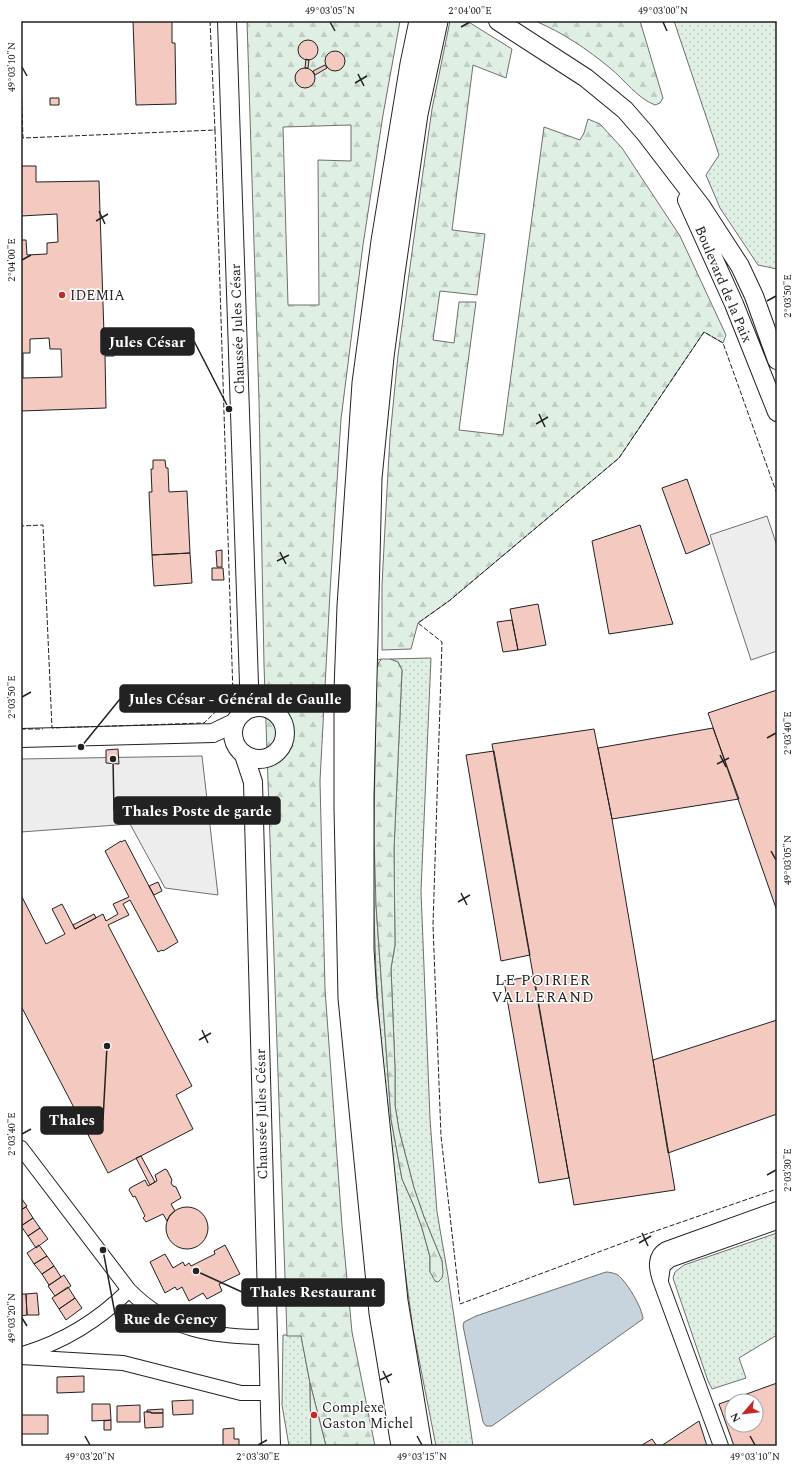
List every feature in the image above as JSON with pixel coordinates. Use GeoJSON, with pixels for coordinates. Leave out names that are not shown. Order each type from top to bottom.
{"type":"FeatureCollection","features":[{"type":"Feature","properties":{"kind":"highway"},"geometry":{"type":"LineString","coordinates":[[402,1446],[380,1313],[348,998],[345,698],[348,606],[363,383],[387,210],[411,64],[420,21]]}},
{"type":"Feature","properties":{"kind":"highway"},"geometry":{"type":"LineString","coordinates":[[421,1446],[397,1301],[366,998],[364,949],[363,797],[372,471],[383,357],[402,216],[418,114],[437,21]]}},
{"type":"Feature","properties":{"kind":"main road","name":"Chaussée Jules César"},"geometry":{"type":"LineString","coordinates":[[227,21],[249,684],[248,693],[239,717]]}},
{"type":"Feature","properties":{"kind":"main road","name":"Boulevard de la Paix"},"geometry":{"type":"LineString","coordinates":[[498,21],[586,78],[609,96],[635,121],[701,206],[740,266],[754,296],[777,360]]}},
{"type":"Feature","properties":{"kind":"main road","name":"Boulevard de la Paix"},"geometry":{"type":"LineString","coordinates":[[666,160],[683,192],[722,275],[777,412]]}},
{"type":"Feature","properties":{"kind":"main road"},"geometry":{"type":"LineString","coordinates":[[249,684],[263,706]]}},
{"type":"Feature","properties":{"kind":"main road"},"geometry":{"type":"LineString","coordinates":[[21,738],[213,732],[256,706],[263,706],[274,711],[284,724],[285,732],[284,741],[279,750],[267,758],[255,759],[213,732]]}},
{"type":"Feature","properties":{"kind":"main road"},"geometry":{"type":"LineString","coordinates":[[239,717],[232,733],[239,749]]}},
{"type":"Feature","properties":{"kind":"main road","name":"Chaussée Jules César"},"geometry":{"type":"LineString","coordinates":[[239,749],[253,782],[271,1446]]}},
{"type":"Feature","properties":{"kind":"main road","name":"Chaussée Jules César"},"geometry":{"type":"LineString","coordinates":[[253,782],[256,774],[267,758]]}},
{"type":"Feature","properties":{"kind":"street"},"geometry":{"type":"LineString","coordinates":[[21,1148],[129,1290],[151,1310],[179,1325],[212,1335],[230,1337],[267,1337]]}},
{"type":"Feature","properties":{"kind":"street"},"geometry":{"type":"LineString","coordinates":[[721,1446],[660,1280],[657,1259],[664,1250],[777,1209]]}},
{"type":"Feature","properties":{"kind":"street"},"geometry":{"type":"LineString","coordinates":[[660,1280],[663,1266],[674,1258],[777,1222]]}},
{"type":"Feature","properties":{"kind":"street"},"geometry":{"type":"LineString","coordinates":[[21,1356],[51,1344],[96,1319],[129,1290]]}},
{"type":"Feature","properties":{"kind":"street"},"geometry":{"type":"LineString","coordinates":[[65,1337],[67,1359]]}},
{"type":"Feature","properties":{"kind":"street"},"geometry":{"type":"LineString","coordinates":[[21,1356],[123,1363],[242,1393],[261,1393]]}},
{"type":"Feature","properties":{"kind":"green space"},"geometry":{"type":"Polygon","coordinates":[[[247,21],[400,21],[383,115],[363,245],[341,419],[320,781],[325,989],[342,1226],[352,1332],[375,1446],[326,1446],[310,1383],[301,1336],[287,1336],[264,665],[259,401],[247,21]],[[351,125],[283,127],[288,305],[319,305],[318,160],[351,161],[351,125]]]}},
{"type":"Feature","properties":{"kind":"green space"},"geometry":{"type":"Polygon","coordinates":[[[450,21],[467,21],[512,49],[506,78],[473,65],[452,230],[485,234],[477,295],[440,291],[433,340],[454,343],[459,302],[476,302],[459,430],[503,435],[544,127],[580,140],[584,133],[588,119],[600,124],[622,148],[680,236],[726,335],[723,343],[704,332],[619,458],[449,601],[418,623],[411,649],[382,650],[382,585],[386,508],[390,437],[398,355],[432,109],[450,21]]]}},
{"type":"Feature","properties":{"kind":"green space"},"geometry":{"type":"Polygon","coordinates":[[[535,21],[640,21],[663,98],[660,103],[655,105],[642,98],[616,73],[592,54],[565,36],[535,21]]]}},
{"type":"Feature","properties":{"kind":"green space"},"geometry":{"type":"Polygon","coordinates":[[[674,21],[777,21],[777,269],[758,265],[720,208],[706,175],[719,155],[674,21]]]}},
{"type":"Feature","properties":{"kind":"green space"},"geometry":{"type":"Polygon","coordinates":[[[431,658],[421,891],[430,1119],[437,1212],[473,1446],[436,1446],[413,1329],[386,1132],[376,971],[372,862],[372,661],[382,659],[379,662],[376,905],[391,1119],[402,1179],[422,1228],[430,1257],[430,1272],[442,1278],[442,1261],[414,1188],[399,1130],[395,1105],[391,968],[395,945],[394,849],[402,670],[398,662],[390,659],[431,658]]]}},
{"type":"Feature","properties":{"kind":"green space"},"geometry":{"type":"Polygon","coordinates":[[[382,659],[390,659],[398,662],[402,670],[394,849],[395,945],[391,968],[395,1105],[399,1130],[414,1188],[442,1261],[443,1273],[442,1278],[438,1282],[435,1281],[430,1272],[430,1257],[422,1228],[402,1179],[391,1119],[376,905],[374,836],[376,671],[379,662],[382,659]]]}},
{"type":"Feature","properties":{"kind":"green space"},"geometry":{"type":"Polygon","coordinates":[[[777,1233],[777,1335],[739,1358],[746,1378],[712,1389],[673,1278],[675,1272],[684,1265],[777,1233]]]}},
{"type":"Feature","properties":{"kind":"green space"},"geometry":{"type":"Polygon","coordinates":[[[283,1335],[301,1335],[310,1383],[311,1446],[289,1446],[282,1405],[283,1335]]]}},
{"type":"Feature","properties":{"kind":"green space","name":"Complexe Gaston Michel"},"geometry":{"type":"Polygon","coordinates":[[[310,1383],[326,1446],[311,1446],[310,1383]]]}},
{"type":"Feature","properties":{"kind":"shaded area"},"geometry":{"type":"Polygon","coordinates":[[[767,516],[777,546],[777,651],[751,660],[710,535],[767,516]]]}},
{"type":"Feature","properties":{"kind":"shaded area"},"geometry":{"type":"Polygon","coordinates":[[[202,756],[218,895],[165,888],[130,824],[21,832],[21,759],[202,756]]]}},
{"type":"Feature","properties":{"kind":"shaded area"},"geometry":{"type":"Polygon","coordinates":[[[606,1272],[616,1274],[624,1281],[637,1301],[643,1319],[492,1426],[486,1426],[483,1422],[463,1326],[464,1322],[476,1316],[606,1272]]]}},
{"type":"Feature","properties":{"kind":"building"},"geometry":{"type":"Polygon","coordinates":[[[133,21],[172,21],[172,43],[175,43],[176,104],[136,105],[133,21]]]}},
{"type":"Feature","properties":{"kind":"building"},"geometry":{"type":"Polygon","coordinates":[[[308,40],[315,43],[318,50],[315,57],[308,60],[301,57],[298,50],[301,43],[308,40]]]}},
{"type":"Feature","properties":{"kind":"building"},"geometry":{"type":"Polygon","coordinates":[[[331,51],[339,51],[345,57],[345,65],[339,71],[331,71],[325,65],[325,57],[331,51]]]}},
{"type":"Feature","properties":{"kind":"building"},"geometry":{"type":"Polygon","coordinates":[[[306,59],[309,60],[308,68],[305,68],[306,59]]]}},
{"type":"Feature","properties":{"kind":"building"},"geometry":{"type":"Polygon","coordinates":[[[325,65],[327,68],[315,75],[313,71],[325,65]]]}},
{"type":"Feature","properties":{"kind":"building"},"geometry":{"type":"Polygon","coordinates":[[[301,68],[309,68],[315,74],[315,82],[309,88],[301,88],[295,82],[295,74],[301,68]]]}},
{"type":"Feature","properties":{"kind":"building"},"geometry":{"type":"Polygon","coordinates":[[[50,98],[59,98],[59,105],[50,105],[50,98]]]}},
{"type":"Feature","properties":{"kind":"building","name":"IDEMIA"},"geometry":{"type":"Polygon","coordinates":[[[21,166],[36,166],[36,182],[99,181],[104,334],[114,334],[114,356],[105,356],[106,408],[21,411],[21,240],[26,240],[27,255],[47,254],[47,243],[58,242],[57,214],[21,216],[21,166]],[[49,338],[30,339],[30,353],[23,353],[23,378],[62,377],[61,349],[50,349],[49,338]]]}},
{"type":"Feature","properties":{"kind":"building"},"geometry":{"type":"Polygon","coordinates":[[[153,460],[165,460],[166,468],[168,468],[169,492],[187,491],[190,553],[152,555],[149,492],[152,492],[151,469],[153,469],[153,460]]]}},
{"type":"Feature","properties":{"kind":"building"},"geometry":{"type":"Polygon","coordinates":[[[687,479],[710,544],[686,554],[662,488],[687,479]]]}},
{"type":"Feature","properties":{"kind":"building"},"geometry":{"type":"Polygon","coordinates":[[[640,525],[673,624],[609,634],[592,541],[640,525]]]}},
{"type":"Feature","properties":{"kind":"building"},"geometry":{"type":"Polygon","coordinates":[[[222,550],[222,567],[217,567],[216,551],[222,550]]]}},
{"type":"Feature","properties":{"kind":"building"},"geometry":{"type":"Polygon","coordinates":[[[190,553],[192,583],[154,586],[152,555],[190,553]]]}},
{"type":"Feature","properties":{"kind":"building"},"geometry":{"type":"Polygon","coordinates":[[[212,568],[223,568],[224,580],[212,580],[212,568]]]}},
{"type":"Feature","properties":{"kind":"building"},"geometry":{"type":"Polygon","coordinates":[[[538,604],[546,645],[518,650],[510,609],[538,604]]]}},
{"type":"Feature","properties":{"kind":"building"},"geometry":{"type":"Polygon","coordinates":[[[512,620],[518,650],[503,652],[497,622],[512,620]]]}},
{"type":"Feature","properties":{"kind":"building"},"geometry":{"type":"Polygon","coordinates":[[[777,690],[777,911],[708,713],[777,690]]]}},
{"type":"Feature","properties":{"kind":"building"},"geometry":{"type":"Polygon","coordinates":[[[713,728],[739,799],[612,819],[598,748],[713,728]]]}},
{"type":"Feature","properties":{"kind":"building"},"geometry":{"type":"Polygon","coordinates":[[[594,729],[612,819],[675,1190],[574,1205],[492,744],[594,729]]]}},
{"type":"Feature","properties":{"kind":"building"},"geometry":{"type":"Polygon","coordinates":[[[118,749],[119,764],[106,763],[106,750],[118,749]]]}},
{"type":"Feature","properties":{"kind":"building"},"geometry":{"type":"Polygon","coordinates":[[[494,751],[530,955],[501,961],[466,755],[494,751]]]}},
{"type":"Feature","properties":{"kind":"building"},"geometry":{"type":"Polygon","coordinates":[[[125,840],[178,942],[163,951],[158,952],[130,900],[123,904],[129,915],[108,925],[192,1086],[176,1095],[193,1129],[108,1173],[21,1006],[21,895],[46,944],[65,934],[52,909],[62,904],[75,929],[103,914],[106,921],[118,914],[113,904],[129,897],[105,851],[125,840]]]}},
{"type":"Feature","properties":{"kind":"building"},"geometry":{"type":"Polygon","coordinates":[[[158,882],[162,891],[154,895],[149,886],[158,882]]]}},
{"type":"Feature","properties":{"kind":"building"},"geometry":{"type":"Polygon","coordinates":[[[94,914],[96,918],[75,929],[73,925],[94,914]]]}},
{"type":"Feature","properties":{"kind":"building"},"geometry":{"type":"Polygon","coordinates":[[[534,976],[569,1178],[539,1183],[504,981],[534,976]]]}},
{"type":"Feature","properties":{"kind":"building"},"geometry":{"type":"Polygon","coordinates":[[[777,1020],[777,1114],[668,1153],[653,1060],[777,1020]]]}},
{"type":"Feature","properties":{"kind":"building"},"geometry":{"type":"Polygon","coordinates":[[[141,1156],[155,1182],[150,1185],[136,1158],[141,1156]]]}},
{"type":"Feature","properties":{"kind":"building"},"geometry":{"type":"Polygon","coordinates":[[[165,1169],[172,1180],[171,1183],[176,1187],[181,1198],[171,1204],[175,1211],[170,1215],[167,1221],[163,1214],[146,1222],[143,1218],[145,1216],[135,1196],[133,1197],[129,1190],[145,1180],[148,1186],[157,1181],[155,1175],[165,1169]]]}},
{"type":"Feature","properties":{"kind":"building"},"geometry":{"type":"Polygon","coordinates":[[[21,1198],[27,1206],[21,1210],[21,1198]]]}},
{"type":"Feature","properties":{"kind":"building"},"geometry":{"type":"Polygon","coordinates":[[[26,1207],[33,1218],[21,1226],[21,1210],[26,1207]]]}},
{"type":"Feature","properties":{"kind":"building"},"geometry":{"type":"Polygon","coordinates":[[[187,1207],[202,1213],[208,1228],[202,1243],[187,1249],[172,1243],[166,1228],[172,1213],[187,1207]]]}},
{"type":"Feature","properties":{"kind":"building"},"geometry":{"type":"Polygon","coordinates":[[[33,1218],[40,1228],[28,1236],[21,1226],[33,1218]]]}},
{"type":"Feature","properties":{"kind":"building"},"geometry":{"type":"Polygon","coordinates":[[[40,1228],[48,1239],[36,1248],[28,1236],[40,1228]]]}},
{"type":"Feature","properties":{"kind":"building"},"geometry":{"type":"Polygon","coordinates":[[[39,1245],[47,1256],[34,1264],[27,1253],[39,1245]]]}},
{"type":"Feature","properties":{"kind":"building"},"geometry":{"type":"Polygon","coordinates":[[[225,1245],[240,1274],[219,1284],[222,1291],[207,1299],[203,1293],[189,1301],[182,1287],[177,1290],[175,1287],[165,1293],[150,1262],[165,1254],[173,1268],[183,1262],[185,1266],[189,1263],[191,1266],[215,1254],[214,1251],[225,1245]]]}},
{"type":"Feature","properties":{"kind":"building"},"geometry":{"type":"Polygon","coordinates":[[[47,1256],[54,1266],[42,1274],[34,1264],[47,1256]]]}},
{"type":"Feature","properties":{"kind":"building"},"geometry":{"type":"Polygon","coordinates":[[[54,1266],[61,1277],[49,1285],[42,1274],[54,1266]]]}},
{"type":"Feature","properties":{"kind":"building"},"geometry":{"type":"Polygon","coordinates":[[[64,1275],[71,1286],[55,1296],[48,1286],[64,1275]]]}},
{"type":"Feature","properties":{"kind":"building"},"geometry":{"type":"Polygon","coordinates":[[[68,1287],[75,1298],[59,1309],[52,1298],[68,1287]]]}},
{"type":"Feature","properties":{"kind":"building"},"geometry":{"type":"Polygon","coordinates":[[[37,1293],[39,1315],[27,1315],[26,1294],[37,1293]]]}},
{"type":"Feature","properties":{"kind":"building"},"geometry":{"type":"Polygon","coordinates":[[[21,1294],[26,1294],[27,1315],[21,1316],[21,1294]]]}},
{"type":"Feature","properties":{"kind":"building"},"geometry":{"type":"Polygon","coordinates":[[[75,1298],[82,1308],[66,1320],[59,1309],[75,1298]]]}},
{"type":"Feature","properties":{"kind":"building"},"geometry":{"type":"Polygon","coordinates":[[[84,1376],[84,1392],[57,1393],[57,1377],[84,1376]]]}},
{"type":"Feature","properties":{"kind":"building"},"geometry":{"type":"Polygon","coordinates":[[[777,1383],[777,1446],[734,1446],[729,1433],[764,1433],[764,1393],[749,1393],[777,1383]]]}},
{"type":"Feature","properties":{"kind":"building"},"geometry":{"type":"Polygon","coordinates":[[[193,1400],[193,1414],[173,1415],[172,1401],[193,1400]]]}},
{"type":"Feature","properties":{"kind":"building"},"geometry":{"type":"Polygon","coordinates":[[[724,1402],[724,1418],[719,1404],[724,1402]]]}},
{"type":"Feature","properties":{"kind":"building"},"geometry":{"type":"Polygon","coordinates":[[[92,1404],[110,1404],[111,1420],[92,1421],[92,1404]]]}},
{"type":"Feature","properties":{"kind":"building"},"geometry":{"type":"Polygon","coordinates":[[[140,1405],[140,1422],[117,1422],[117,1406],[140,1405]]]}},
{"type":"Feature","properties":{"kind":"building"},"geometry":{"type":"Polygon","coordinates":[[[163,1409],[163,1413],[147,1412],[147,1410],[163,1409]]]}},
{"type":"Feature","properties":{"kind":"building"},"geometry":{"type":"Polygon","coordinates":[[[144,1412],[163,1413],[163,1427],[145,1428],[144,1412]]]}},
{"type":"Feature","properties":{"kind":"building"},"geometry":{"type":"Polygon","coordinates":[[[21,1415],[48,1415],[48,1434],[21,1434],[21,1415]]]}},
{"type":"Feature","properties":{"kind":"building"},"geometry":{"type":"Polygon","coordinates":[[[111,1420],[111,1430],[104,1430],[104,1421],[111,1420]]]}},
{"type":"Feature","properties":{"kind":"building"},"geometry":{"type":"Polygon","coordinates":[[[699,1421],[707,1446],[661,1446],[699,1421]]]}},
{"type":"Feature","properties":{"kind":"building"},"geometry":{"type":"Polygon","coordinates":[[[234,1428],[234,1439],[239,1439],[239,1446],[223,1446],[223,1429],[234,1428]]]}},
{"type":"Feature","properties":{"kind":"building"},"geometry":{"type":"Polygon","coordinates":[[[652,1439],[657,1446],[642,1446],[642,1445],[652,1439]]]}},
{"type":"Feature","properties":{"kind":"fence"},"geometry":{"type":"LineString","coordinates":[[210,21],[214,130]]}},
{"type":"Feature","properties":{"kind":"fence"},"geometry":{"type":"LineString","coordinates":[[21,85],[23,138],[215,130],[233,695],[204,723],[52,728],[43,525],[21,526]]}},
{"type":"Feature","properties":{"kind":"fence"},"geometry":{"type":"LineString","coordinates":[[777,494],[723,343],[704,332],[619,458],[449,601],[418,623],[442,642],[433,925],[441,1136],[460,1304],[644,1235],[777,1189]]}},
{"type":"Feature","properties":{"kind":"fence"},"geometry":{"type":"LineString","coordinates":[[21,729],[43,729]]}},
{"type":"Feature","properties":{"kind":"place","name":"IDEMIA"},"geometry":{"type":"Point","coordinates":[62,295]}},
{"type":"Feature","properties":{"kind":"place","name":"Jules César"},"geometry":{"type":"Point","coordinates":[229,409]}},
{"type":"Feature","properties":{"kind":"place","name":"Jules César - Général de Gaulle"},"geometry":{"type":"Point","coordinates":[81,747]}},
{"type":"Feature","properties":{"kind":"place","name":"Thales Poste de garde"},"geometry":{"type":"Point","coordinates":[113,759]}},
{"type":"Feature","properties":{"kind":"place","name":"Thales"},"geometry":{"type":"Point","coordinates":[107,1046]}},
{"type":"Feature","properties":{"kind":"place","name":"Rue de Gency"},"geometry":{"type":"Point","coordinates":[103,1250]}},
{"type":"Feature","properties":{"kind":"place","name":"Thales Restaurant"},"geometry":{"type":"Point","coordinates":[196,1271]}},
{"type":"Feature","properties":{"kind":"place","name":"Complexe Gaston Michel"},"geometry":{"type":"Point","coordinates":[314,1415]}},
{"type":"Feature","properties":{"kind":"district","name":"LE POIRIER VALLERAND"},"geometry":{"type":"Point","coordinates":[543,988]}}]}
